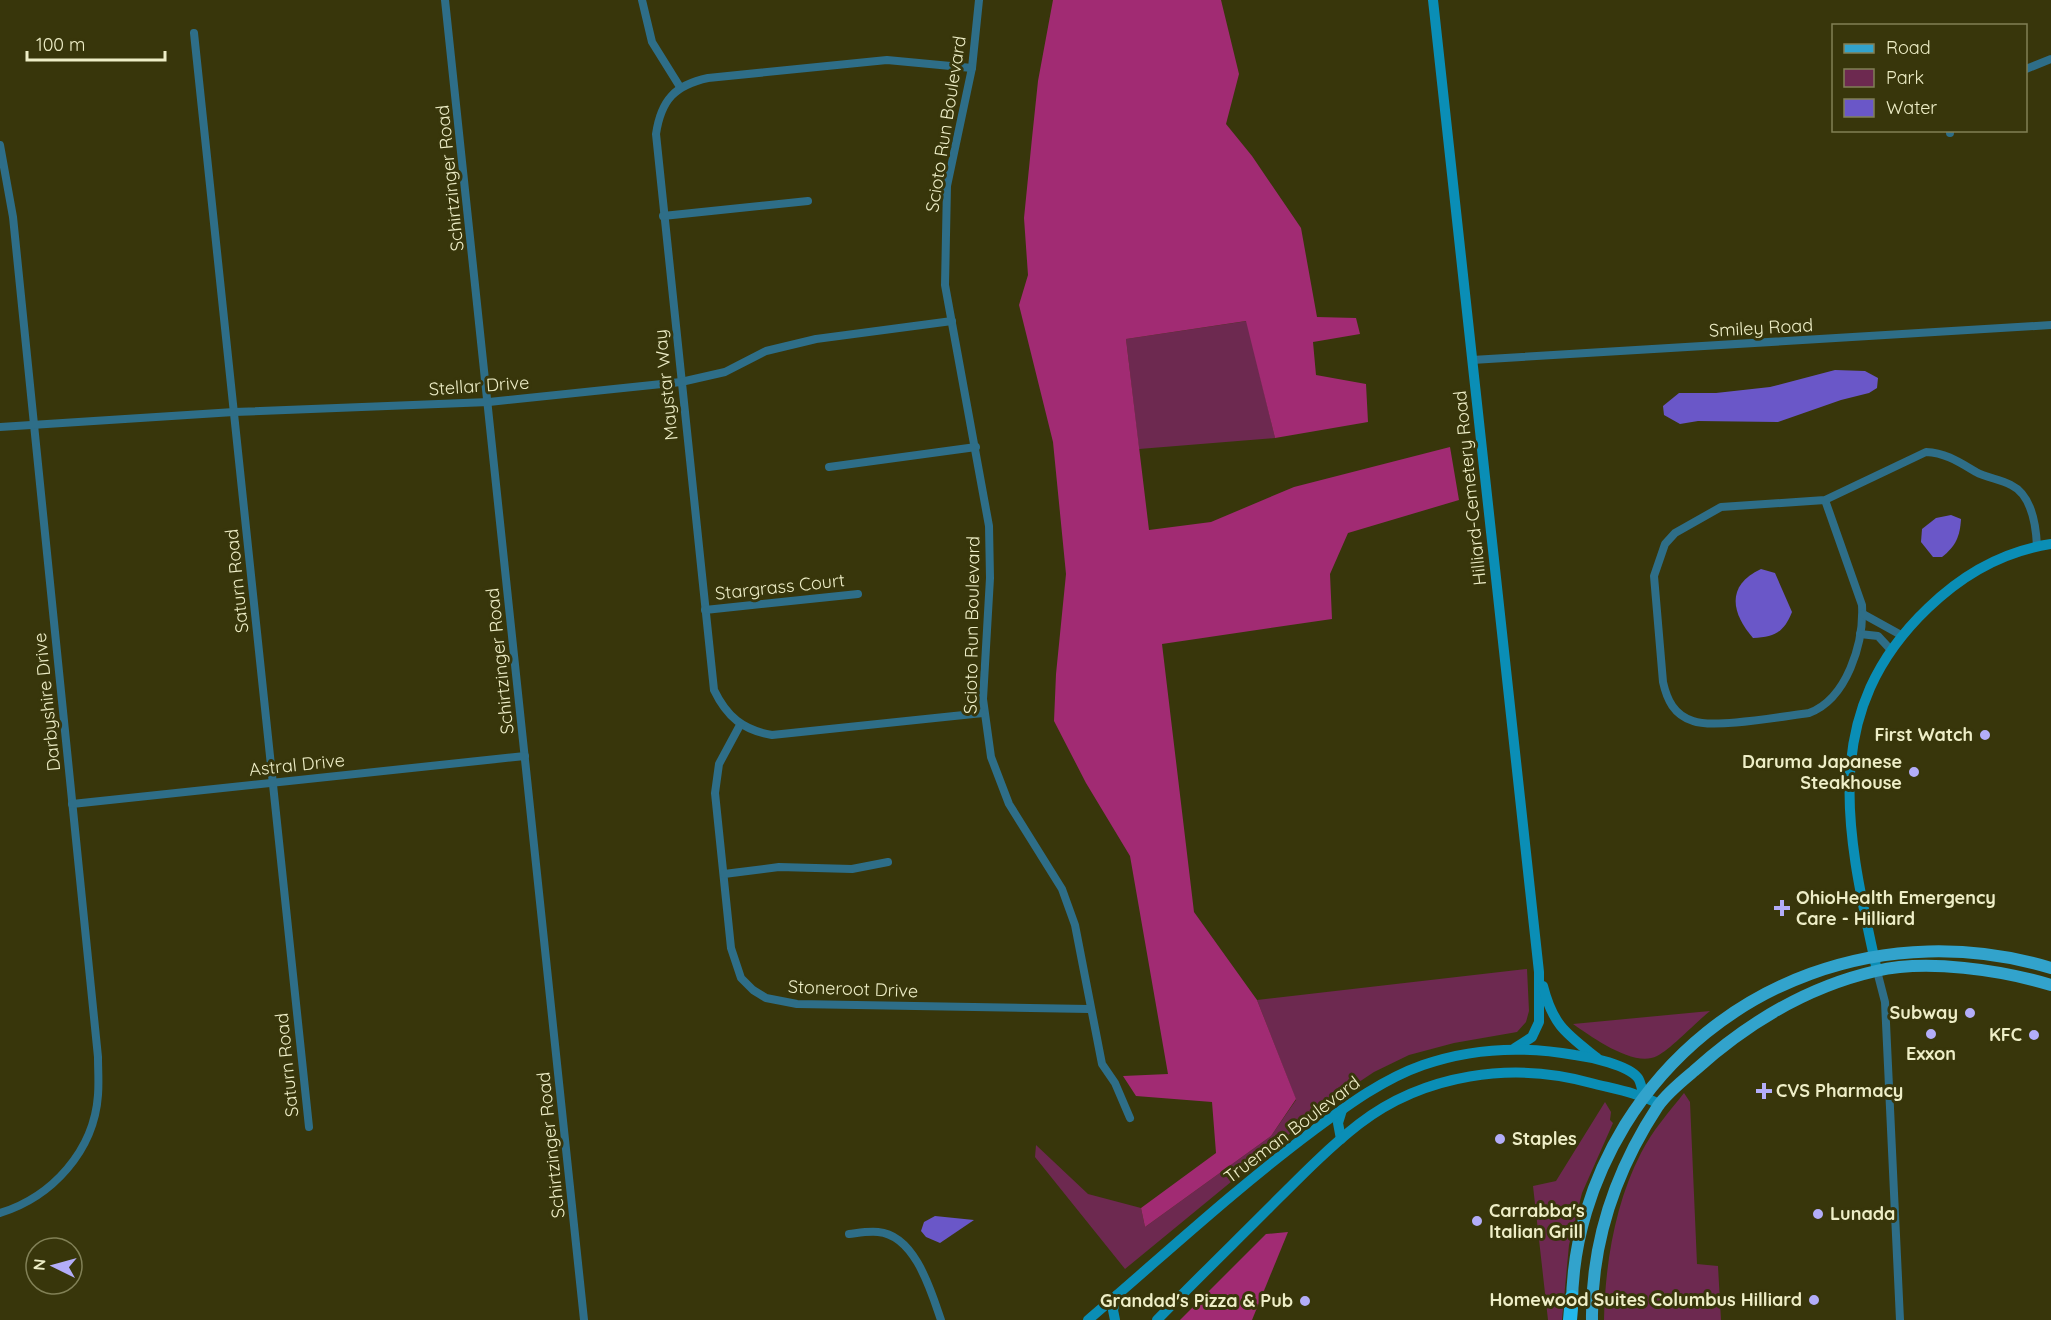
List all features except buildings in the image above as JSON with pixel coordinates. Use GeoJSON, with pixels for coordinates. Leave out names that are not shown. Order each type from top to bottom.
{"type":"FeatureCollection","features":[{"type":"Feature","properties":{"kind":"highway"},"geometry":{"type":"LineString","coordinates":[[1571,1320],[1572,1297]]}},
{"type":"Feature","properties":{"kind":"main road","name":"Hilliard-Cemetery Road"},"geometry":{"type":"LineString","coordinates":[[1433,0],[1539,972],[1539,1022],[1532,1037],[1515,1048]]}},
{"type":"Feature","properties":{"kind":"main road"},"geometry":{"type":"LineString","coordinates":[[1877,971],[1852,835],[1848,780],[1853,732],[1869,687],[1890,649],[1936,599],[1962,579],[1983,567],[2037,546],[2051,544]]}},
{"type":"Feature","properties":{"kind":"main road"},"geometry":{"type":"LineString","coordinates":[[1572,1297],[1580,1238],[1592,1193],[1605,1162],[1644,1096],[1665,1069],[1716,1022],[1805,975],[1874,956],[1942,951],[1974,953],[2028,961],[2051,968]]}},
{"type":"Feature","properties":{"kind":"main road"},"geometry":{"type":"LineString","coordinates":[[1592,1320],[1595,1261],[1605,1218],[1619,1179],[1659,1104],[1735,1036],[1786,1004],[1837,983],[1877,971],[1929,968],[1992,970],[2051,986]]}},
{"type":"Feature","properties":{"kind":"main road","name":"Hilliard-Cemetery Road"},"geometry":{"type":"LineString","coordinates":[[1539,972],[1554,1019],[1562,1031],[1597,1058]]}},
{"type":"Feature","properties":{"kind":"main road","name":"Trueman Boulevard"},"geometry":{"type":"LineString","coordinates":[[1088,1320],[1218,1207],[1342,1110],[1372,1089],[1422,1066],[1469,1054],[1515,1048],[1597,1058],[1638,1078],[1644,1096]]}},
{"type":"Feature","properties":{"kind":"main road","name":"Trueman Boulevard"},"geometry":{"type":"LineString","coordinates":[[1157,1320],[1341,1139],[1383,1108],[1426,1086],[1478,1074],[1526,1072],[1568,1077],[1627,1094],[1644,1096],[1659,1104]]}},
{"type":"Feature","properties":{"kind":"main road"},"geometry":{"type":"LineString","coordinates":[[1341,1139],[1338,1123],[1342,1110]]}},
{"type":"Feature","properties":{"kind":"main road"},"geometry":{"type":"LineString","coordinates":[[1115,1320],[1113,1310],[1117,1295]]}},
{"type":"Feature","properties":{"kind":"main road"},"geometry":{"type":"LineString","coordinates":[[1149,1320],[1175,1301]]}},
{"type":"Feature","properties":{"kind":"street","name":"Schirtzinger Road"},"geometry":{"type":"LineString","coordinates":[[445,0],[584,1320]]}},
{"type":"Feature","properties":{"kind":"street"},"geometry":{"type":"LineString","coordinates":[[642,0],[652,42],[680,87],[708,78],[862,62],[914,61],[972,68]]}},
{"type":"Feature","properties":{"kind":"street","name":"Scioto Run Boulevard"},"geometry":{"type":"LineString","coordinates":[[979,0],[972,68],[947,186],[944,256],[952,321],[989,526],[990,578],[983,713],[991,757],[1009,804],[1062,889],[1075,925],[1089,1009],[1102,1064],[1115,1083],[1130,1118]]}},
{"type":"Feature","properties":{"kind":"street","name":"Saturn Road"},"geometry":{"type":"LineString","coordinates":[[194,33],[309,1127]]}},
{"type":"Feature","properties":{"kind":"street"},"geometry":{"type":"LineString","coordinates":[[2027,68],[2051,58]]}},
{"type":"Feature","properties":{"kind":"street","name":"Maystar Way"},"geometry":{"type":"LineString","coordinates":[[680,87],[663,109],[656,134],[663,216],[714,690],[725,710],[740,725]]}},
{"type":"Feature","properties":{"kind":"street","name":"Darbyshire Drive"},"geometry":{"type":"LineString","coordinates":[[0,146],[13,218],[98,1057],[95,1113],[82,1148],[59,1178],[31,1201],[0,1214]]}},
{"type":"Feature","properties":{"kind":"street"},"geometry":{"type":"LineString","coordinates":[[663,216],[808,201]]}},
{"type":"Feature","properties":{"kind":"street","name":"Stellar Drive"},"geometry":{"type":"LineString","coordinates":[[0,427],[34,423],[234,412],[489,402],[681,382],[725,372],[766,351],[816,339],[952,321]]}},
{"type":"Feature","properties":{"kind":"street","name":"Smiley Road"},"geometry":{"type":"LineString","coordinates":[[1472,360],[2051,325]]}},
{"type":"Feature","properties":{"kind":"street"},"geometry":{"type":"LineString","coordinates":[[829,467],[976,447]]}},
{"type":"Feature","properties":{"kind":"street"},"geometry":{"type":"LineString","coordinates":[[1826,500],[1862,605],[1863,614],[1860,634],[1851,663],[1835,696],[1816,711],[1726,722],[1699,723],[1685,717],[1670,703],[1664,682],[1654,576],[1665,544],[1675,533],[1722,507],[1826,500],[1926,452],[1941,453],[1977,473],[2011,484],[2021,491],[2027,500],[2032,516],[2037,546]]}},
{"type":"Feature","properties":{"kind":"street","name":"Stargrass Court"},"geometry":{"type":"LineString","coordinates":[[705,610],[858,594]]}},
{"type":"Feature","properties":{"kind":"street"},"geometry":{"type":"LineString","coordinates":[[1863,614],[1901,635]]}},
{"type":"Feature","properties":{"kind":"street"},"geometry":{"type":"LineString","coordinates":[[1860,634],[1878,636],[1890,649]]}},
{"type":"Feature","properties":{"kind":"street"},"geometry":{"type":"LineString","coordinates":[[740,725],[757,733],[788,735],[983,713]]}},
{"type":"Feature","properties":{"kind":"street","name":"Stoneroot Drive"},"geometry":{"type":"LineString","coordinates":[[740,725],[719,764],[715,778],[735,963],[747,984],[766,998],[797,1005],[1089,1009]]}},
{"type":"Feature","properties":{"kind":"street","name":"Astral Drive"},"geometry":{"type":"LineString","coordinates":[[72,804],[525,756]]}},
{"type":"Feature","properties":{"kind":"street"},"geometry":{"type":"LineString","coordinates":[[724,874],[779,867],[852,869],[888,862]]}},
{"type":"Feature","properties":{"kind":"street"},"geometry":{"type":"LineString","coordinates":[[1877,971],[1885,1002],[1900,1320]]}},
{"type":"Feature","properties":{"kind":"street"},"geometry":{"type":"LineString","coordinates":[[849,1234],[884,1233],[912,1254],[926,1276],[941,1320]]}},
{"type":"Feature","properties":{"kind":"green space"},"geometry":{"type":"Polygon","coordinates":[[[1247,321],[1275,438],[1139,449],[1126,339],[1247,321]]]}},
{"type":"Feature","properties":{"kind":"green space"},"geometry":{"type":"Polygon","coordinates":[[[1527,969],[1529,1011],[1526,1022],[1517,1032],[1454,1043],[1409,1055],[1374,1072],[1326,1104],[1125,1269],[1035,1157],[1036,1145],[1088,1194],[1141,1208],[1145,1227],[1271,1136],[1296,1100],[1257,1000],[1527,969]]]}},
{"type":"Feature","properties":{"kind":"green space"},"geometry":{"type":"Polygon","coordinates":[[[1710,1011],[1669,1048],[1648,1059],[1625,1055],[1573,1024],[1710,1011]]]}},
{"type":"Feature","properties":{"kind":"green space"},"geometry":{"type":"Polygon","coordinates":[[[1684,1093],[1690,1102],[1697,1264],[1718,1266],[1721,1320],[1604,1320],[1609,1256],[1624,1192],[1645,1145],[1684,1093]]]}},
{"type":"Feature","properties":{"kind":"green space"},"geometry":{"type":"Polygon","coordinates":[[[1605,1102],[1611,1112],[1610,1120],[1613,1123],[1582,1193],[1569,1245],[1562,1320],[1548,1320],[1533,1186],[1556,1181],[1605,1102]]]}},
{"type":"Feature","properties":{"kind":"shaded area"},"geometry":{"type":"Polygon","coordinates":[[[1053,0],[1221,0],[1239,74],[1226,124],[1252,156],[1301,228],[1317,317],[1356,318],[1360,334],[1313,342],[1316,375],[1366,384],[1368,422],[1275,438],[1246,321],[1126,339],[1149,530],[1211,522],[1294,487],[1450,447],[1459,500],[1348,533],[1330,574],[1332,619],[1162,644],[1194,912],[1257,1000],[1296,1099],[1271,1136],[1145,1227],[1141,1208],[1216,1153],[1212,1102],[1136,1096],[1123,1076],[1168,1074],[1130,856],[1086,783],[1054,721],[1056,674],[1066,574],[1053,442],[1019,305],[1028,275],[1024,218],[1038,81],[1053,0]]]}},
{"type":"Feature","properties":{"kind":"shaded area"},"geometry":{"type":"Polygon","coordinates":[[[1288,1232],[1252,1320],[1180,1320],[1266,1234],[1288,1232]]]}},
{"type":"Feature","properties":{"kind":"water"},"geometry":{"type":"Polygon","coordinates":[[[1835,370],[1865,371],[1878,378],[1877,388],[1869,393],[1841,400],[1778,422],[1698,421],[1680,424],[1664,415],[1663,406],[1679,393],[1716,393],[1770,387],[1835,370]]]}},
{"type":"Feature","properties":{"kind":"water"},"geometry":{"type":"Polygon","coordinates":[[[1951,515],[1961,519],[1960,531],[1951,549],[1942,557],[1933,557],[1921,542],[1922,529],[1936,518],[1951,515]]]}},
{"type":"Feature","properties":{"kind":"water"},"geometry":{"type":"Polygon","coordinates":[[[1761,569],[1775,573],[1792,612],[1786,624],[1778,632],[1753,638],[1740,619],[1736,600],[1737,591],[1742,583],[1761,569]]]}},
{"type":"Feature","properties":{"kind":"water"},"geometry":{"type":"Polygon","coordinates":[[[935,1216],[974,1220],[940,1243],[926,1237],[921,1231],[924,1222],[935,1216]]]}},
{"type":"Feature","properties":{"kind":"place","name":"First Watch"},"geometry":{"type":"Point","coordinates":[1985,735]}},
{"type":"Feature","properties":{"kind":"place","name":"Daruma Japanese Steakhouse"},"geometry":{"type":"Point","coordinates":[1914,772]}},
{"type":"Feature","properties":{"kind":"place","name":"OhioHealth Emergency Care - Hilliard"},"geometry":{"type":"Point","coordinates":[1782,908]}},
{"type":"Feature","properties":{"kind":"place","name":"Subway"},"geometry":{"type":"Point","coordinates":[1970,1013]}},
{"type":"Feature","properties":{"kind":"place","name":"Exxon"},"geometry":{"type":"Point","coordinates":[1931,1034]}},
{"type":"Feature","properties":{"kind":"place","name":"KFC"},"geometry":{"type":"Point","coordinates":[2034,1035]}},
{"type":"Feature","properties":{"kind":"place","name":"CVS Pharmacy"},"geometry":{"type":"Point","coordinates":[1764,1091]}},
{"type":"Feature","properties":{"kind":"place","name":"Staples"},"geometry":{"type":"Point","coordinates":[1500,1139]}},
{"type":"Feature","properties":{"kind":"place","name":"Lunada"},"geometry":{"type":"Point","coordinates":[1818,1214]}},
{"type":"Feature","properties":{"kind":"place","name":"Carrabba's Italian Grill"},"geometry":{"type":"Point","coordinates":[1477,1221]}},
{"type":"Feature","properties":{"kind":"place","name":"Homewood Suites Columbus Hilliard"},"geometry":{"type":"Point","coordinates":[1814,1300]}},
{"type":"Feature","properties":{"kind":"place","name":"Grandad's Pizza & Pub"},"geometry":{"type":"Point","coordinates":[1305,1301]}}]}
